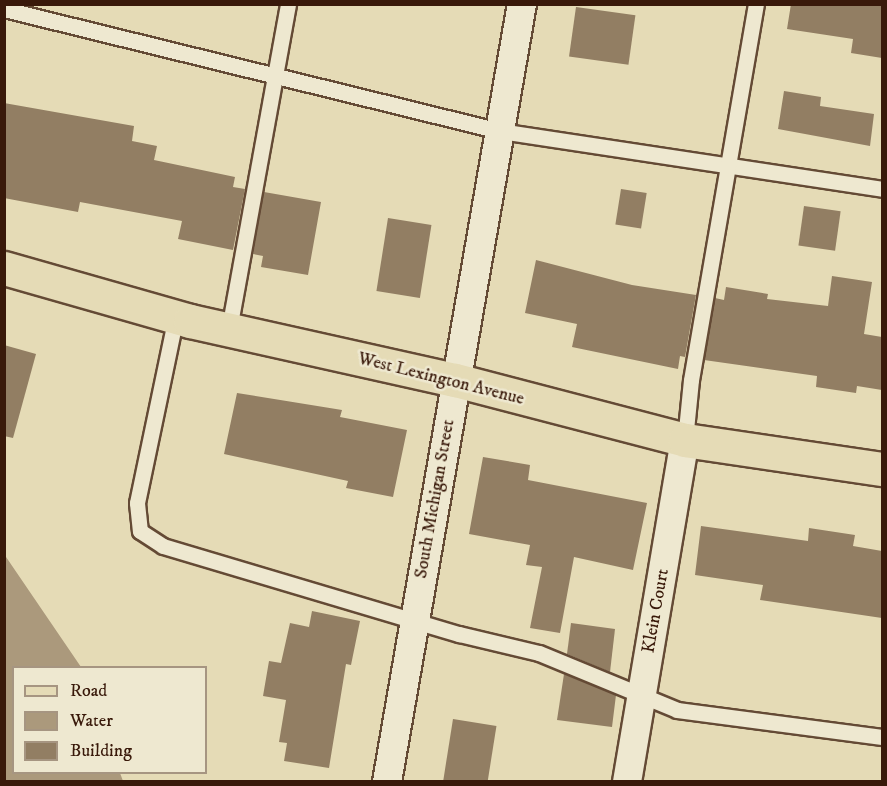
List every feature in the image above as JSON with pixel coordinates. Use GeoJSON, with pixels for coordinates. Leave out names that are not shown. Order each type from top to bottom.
{"type":"FeatureCollection","features":[{"type":"Feature","properties":{"kind":"main road","name":"West Lexington Avenue"},"geometry":{"type":"LineString","coordinates":[[4,268],[176,316],[455,380],[685,440],[882,469]]}},
{"type":"Feature","properties":{"kind":"street","name":"South Michigan Street"},"geometry":{"type":"LineString","coordinates":[[387,782],[522,4]]}},
{"type":"Feature","properties":{"kind":"street","name":"Klein Court"},"geometry":{"type":"LineString","coordinates":[[627,782],[685,440]]}},
{"type":"Feature","properties":{"kind":"lane"},"geometry":{"type":"LineString","coordinates":[[229,329],[288,4]]}},
{"type":"Feature","properties":{"kind":"lane"},"geometry":{"type":"LineString","coordinates":[[685,440],[691,380],[756,4]]}},
{"type":"Feature","properties":{"kind":"lane"},"geometry":{"type":"LineString","coordinates":[[4,9],[500,131],[882,189]]}},
{"type":"Feature","properties":{"kind":"lane"},"geometry":{"type":"LineString","coordinates":[[176,316],[137,503],[140,531],[164,546],[414,620],[539,653],[641,693],[677,710],[882,737]]}},
{"type":"Feature","properties":{"kind":"water"},"geometry":{"type":"Polygon","coordinates":[[[4,554],[80,666],[12,666],[12,774],[120,774],[123,781],[5,781],[4,554]]]}},
{"type":"Feature","properties":{"kind":"building"},"geometry":{"type":"Polygon","coordinates":[[[791,4],[882,4],[882,58],[851,53],[853,39],[787,29],[791,4]]]}},
{"type":"Feature","properties":{"kind":"building"},"geometry":{"type":"Polygon","coordinates":[[[576,7],[635,15],[628,65],[569,57],[576,7]]]}},
{"type":"Feature","properties":{"kind":"building"},"geometry":{"type":"Polygon","coordinates":[[[784,91],[821,97],[820,106],[874,114],[870,146],[778,129],[784,91]]]}},
{"type":"Feature","properties":{"kind":"building"},"geometry":{"type":"Polygon","coordinates":[[[4,103],[134,126],[132,141],[157,146],[154,160],[235,177],[233,187],[245,189],[233,250],[178,239],[182,221],[80,202],[78,212],[4,198],[4,103]]]}},
{"type":"Feature","properties":{"kind":"building"},"geometry":{"type":"Polygon","coordinates":[[[621,189],[647,193],[641,229],[615,225],[621,189]]]}},
{"type":"Feature","properties":{"kind":"building"},"geometry":{"type":"Polygon","coordinates":[[[264,192],[321,202],[308,275],[261,267],[263,256],[253,254],[264,192]]]}},
{"type":"Feature","properties":{"kind":"building"},"geometry":{"type":"Polygon","coordinates":[[[804,206],[841,211],[835,251],[798,246],[804,206]]]}},
{"type":"Feature","properties":{"kind":"building"},"geometry":{"type":"Polygon","coordinates":[[[388,218],[431,225],[420,298],[376,291],[388,218]]]}},
{"type":"Feature","properties":{"kind":"building"},"geometry":{"type":"Polygon","coordinates":[[[536,260],[632,285],[696,295],[685,357],[680,356],[678,369],[572,347],[577,324],[525,313],[536,260]]]}},
{"type":"Feature","properties":{"kind":"building"},"geometry":{"type":"Polygon","coordinates":[[[832,276],[872,282],[864,334],[882,337],[882,390],[857,386],[856,393],[816,387],[817,376],[704,360],[715,298],[724,300],[726,287],[768,294],[767,299],[828,306],[832,276]]]}},
{"type":"Feature","properties":{"kind":"building"},"geometry":{"type":"Polygon","coordinates":[[[4,345],[36,354],[13,438],[4,436],[4,345]]]}},
{"type":"Feature","properties":{"kind":"building"},"geometry":{"type":"Polygon","coordinates":[[[237,393],[342,410],[340,417],[407,430],[393,497],[346,488],[348,481],[224,454],[237,393]]]}},
{"type":"Feature","properties":{"kind":"building"},"geometry":{"type":"Polygon","coordinates":[[[483,457],[530,465],[528,480],[647,503],[633,570],[574,557],[560,633],[530,628],[542,567],[526,565],[530,545],[469,534],[483,457]]]}},
{"type":"Feature","properties":{"kind":"building"},"geometry":{"type":"Polygon","coordinates":[[[701,526],[808,541],[809,528],[855,535],[853,546],[882,551],[882,618],[760,600],[763,585],[695,575],[701,526]]]}},
{"type":"Feature","properties":{"kind":"building"},"geometry":{"type":"Polygon","coordinates":[[[312,611],[360,621],[351,665],[346,664],[329,768],[284,761],[287,743],[279,742],[286,700],[263,696],[269,661],[281,663],[290,623],[309,627],[312,611]]]}},
{"type":"Feature","properties":{"kind":"building"},"geometry":{"type":"Polygon","coordinates":[[[571,623],[615,629],[610,672],[567,654],[571,623]]]}},
{"type":"Feature","properties":{"kind":"building"},"geometry":{"type":"Polygon","coordinates":[[[564,674],[616,695],[612,727],[557,720],[564,674]]]}},
{"type":"Feature","properties":{"kind":"building"},"geometry":{"type":"Polygon","coordinates":[[[453,719],[496,726],[488,782],[443,782],[453,719]]]}}]}
